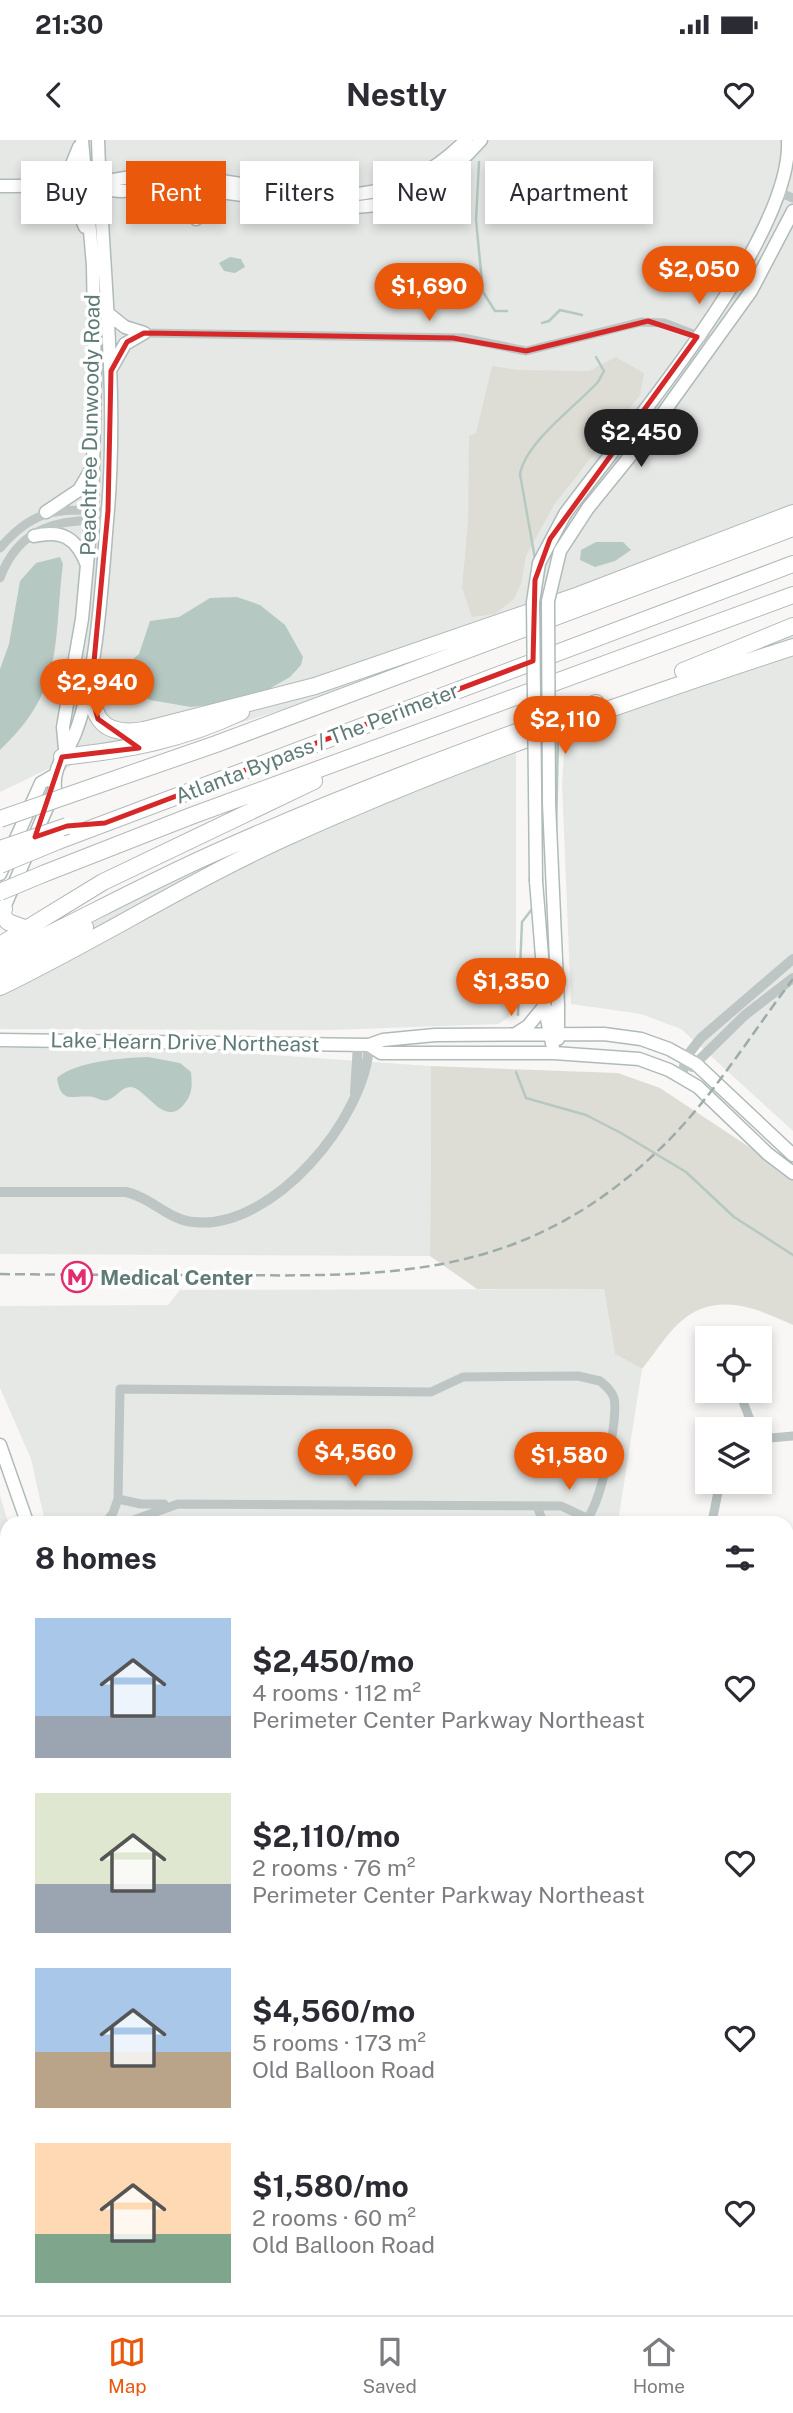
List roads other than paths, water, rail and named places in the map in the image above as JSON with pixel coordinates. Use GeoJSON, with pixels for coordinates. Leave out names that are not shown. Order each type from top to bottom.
{"type":"FeatureCollection","features":[{"type":"Feature","properties":{"kind":"highway"},"geometry":{"type":"LineString","coordinates":[[63,753],[136,749],[191,734],[259,703],[579,595],[793,513]]}},
{"type":"Feature","properties":{"kind":"highway"},"geometry":{"type":"LineString","coordinates":[[0,818],[98,785],[793,528]]}},
{"type":"Feature","properties":{"kind":"highway"},"geometry":{"type":"LineString","coordinates":[[680,572],[712,566],[793,539]]}},
{"type":"Feature","properties":{"kind":"highway","name":"Atlanta Bypass / The Perimeter"},"geometry":{"type":"LineString","coordinates":[[0,865],[793,564]]}},
{"type":"Feature","properties":{"kind":"highway","name":"Atlanta Bypass / The Perimeter"},"geometry":{"type":"LineString","coordinates":[[0,892],[148,832],[793,595]]}},
{"type":"Feature","properties":{"kind":"highway"},"geometry":{"type":"LineString","coordinates":[[2,967],[160,878],[338,801],[496,739],[682,671],[793,626]]}},
{"type":"Feature","properties":{"kind":"highway"},"geometry":{"type":"LineString","coordinates":[[682,671],[793,636]]}},
{"type":"Feature","properties":{"kind":"highway"},"geometry":{"type":"LineString","coordinates":[[0,987],[191,884],[288,837],[477,760],[691,680],[793,647]]}},
{"type":"Feature","properties":{"kind":"highway"},"geometry":{"type":"LineString","coordinates":[[90,673],[92,701],[98,719],[110,729],[127,733],[201,713],[259,703]]}},
{"type":"Feature","properties":{"kind":"highway"},"geometry":{"type":"LineString","coordinates":[[0,944],[103,882],[337,772],[361,754]]}},
{"type":"Feature","properties":{"kind":"highway"},"geometry":{"type":"LineString","coordinates":[[2,967],[183,874],[338,801]]}},
{"type":"Feature","properties":{"kind":"highway"},"geometry":{"type":"LineString","coordinates":[[0,849],[67,826],[105,823]]}},
{"type":"Feature","properties":{"kind":"highway"},"geometry":{"type":"LineString","coordinates":[[2,914],[8,922],[27,929]]}},
{"type":"Feature","properties":{"kind":"main road","name":"Peachtree Dunwoody Road"},"geometry":{"type":"LineString","coordinates":[[81,140],[83,161]]}},
{"type":"Feature","properties":{"kind":"main road"},"geometry":{"type":"LineString","coordinates":[[74,161],[81,140]]}},
{"type":"Feature","properties":{"kind":"main road","name":"Peachtree Dunwoody Road"},"geometry":{"type":"LineString","coordinates":[[98,140],[99,161]]}},
{"type":"Feature","properties":{"kind":"main road"},"geometry":{"type":"LineString","coordinates":[[112,181],[118,178],[189,176],[324,195],[361,196],[390,190],[416,179],[441,163],[466,140]]}},
{"type":"Feature","properties":{"kind":"main road"},"geometry":{"type":"LineString","coordinates":[[226,193],[334,209],[372,206],[400,199],[429,186],[451,170],[481,140]]}},
{"type":"Feature","properties":{"kind":"main road"},"geometry":{"type":"LineString","coordinates":[[552,1004],[536,881],[533,602],[539,564],[565,514],[697,337],[745,266],[787,195],[788,140]]}},
{"type":"Feature","properties":{"kind":"main road"},"geometry":{"type":"LineString","coordinates":[[0,186],[21,186]]}},
{"type":"Feature","properties":{"kind":"main road"},"geometry":{"type":"LineString","coordinates":[[554,1053],[548,601],[560,551],[588,508],[751,291],[793,211]]}},
{"type":"Feature","properties":{"kind":"main road"},"geometry":{"type":"LineString","coordinates":[[86,224],[90,232]]}},
{"type":"Feature","properties":{"kind":"main road","name":"Peachtree Dunwoody Road"},"geometry":{"type":"LineString","coordinates":[[63,753],[63,727],[82,619],[92,515],[95,380],[89,224]]}},
{"type":"Feature","properties":{"kind":"main road","name":"Peachtree Dunwoody Road"},"geometry":{"type":"LineString","coordinates":[[2,914],[55,789],[53,776],[76,733],[90,673],[108,516],[111,371],[104,224]]}},
{"type":"Feature","properties":{"kind":"main road"},"geometry":{"type":"LineString","coordinates":[[110,315],[125,327],[144,333]]}},
{"type":"Feature","properties":{"kind":"main road"},"geometry":{"type":"LineString","coordinates":[[111,371],[122,347],[144,333]]}},
{"type":"Feature","properties":{"kind":"main road"},"geometry":{"type":"LineString","coordinates":[[46,512],[79,490],[93,465]]}},
{"type":"Feature","properties":{"kind":"main road"},"geometry":{"type":"LineString","coordinates":[[34,536],[59,533],[68,536],[78,545],[87,566]]}},
{"type":"Feature","properties":{"kind":"main road","name":"Peachtree Dunwoody Road"},"geometry":{"type":"LineString","coordinates":[[0,874],[41,783],[53,776]]}},
{"type":"Feature","properties":{"kind":"main road"},"geometry":{"type":"LineString","coordinates":[[515,1034],[552,1004]]}},
{"type":"Feature","properties":{"kind":"main road","name":"Lake Hearn Drive Northeast"},"geometry":{"type":"LineString","coordinates":[[0,1040],[364,1045],[413,1035],[554,1034],[631,1037],[691,1060]]}},
{"type":"Feature","properties":{"kind":"main road","name":"Lake Hearn Drive Northeast"},"geometry":{"type":"LineString","coordinates":[[364,1045],[381,1053],[554,1053],[625,1056],[682,1076],[715,1100],[768,1154],[793,1174]]}},
{"type":"Feature","properties":{"kind":"main road"},"geometry":{"type":"LineString","coordinates":[[691,1060],[793,1154]]}},
{"type":"Feature","properties":{"kind":"main road"},"geometry":{"type":"LineString","coordinates":[[0,1446],[25,1516]]}},
{"type":"Feature","properties":{"kind":"street"},"geometry":{"type":"LineString","coordinates":[[144,333],[463,338],[526,351],[641,322],[657,321],[714,342]]}},
{"type":"Feature","properties":{"kind":"street"},"geometry":{"type":"LineString","coordinates":[[0,548],[22,524],[46,512],[108,516]]}},
{"type":"Feature","properties":{"kind":"street"},"geometry":{"type":"LineString","coordinates":[[0,578],[10,559],[34,536],[60,521],[92,515]]}},
{"type":"Feature","properties":{"kind":"street"},"geometry":{"type":"LineString","coordinates":[[682,1076],[713,1025],[793,959]]}},
{"type":"Feature","properties":{"kind":"street"},"geometry":{"type":"LineString","coordinates":[[691,1060],[793,978]]}},
{"type":"Feature","properties":{"kind":"street"},"geometry":{"type":"LineString","coordinates":[[0,1192],[126,1192],[141,1195],[188,1221],[219,1222],[237,1217],[260,1206],[303,1170],[325,1146],[355,1096],[364,1045]]}},
{"type":"Feature","properties":{"kind":"street"},"geometry":{"type":"LineString","coordinates":[[111,1516],[118,1499],[120,1389],[431,1392],[463,1377],[579,1376],[600,1381],[614,1401],[612,1430],[596,1504],[589,1516]]}},
{"type":"Feature","properties":{"kind":"street"},"geometry":{"type":"LineString","coordinates":[[772,1438],[793,1436]]}},
{"type":"Feature","properties":{"kind":"street"},"geometry":{"type":"LineString","coordinates":[[713,1516],[718,1494]]}},
{"type":"Feature","properties":{"kind":"street"},"geometry":{"type":"LineString","coordinates":[[118,1499],[141,1504],[561,1506],[578,1516]]}},
{"type":"Feature","properties":{"kind":"street"},"geometry":{"type":"LineString","coordinates":[[143,1516],[173,1504]]}},
{"type":"Feature","properties":{"kind":"street"},"geometry":{"type":"LineString","coordinates":[[537,1506],[541,1516]]}},
{"type":"Feature","properties":{"kind":"waterway"},"geometry":{"type":"LineString","coordinates":[[479,162],[476,220],[483,292],[495,311],[507,311]]}},
{"type":"Feature","properties":{"kind":"waterway"},"geometry":{"type":"LineString","coordinates":[[542,323],[549,321],[560,310],[582,315]]}},
{"type":"Feature","properties":{"kind":"waterway"},"geometry":{"type":"LineString","coordinates":[[535,559],[520,474],[524,462],[541,437],[598,382],[604,371],[596,357]]}},
{"type":"Feature","properties":{"kind":"waterway"},"geometry":{"type":"LineString","coordinates":[[556,835],[558,733]]}},
{"type":"Feature","properties":{"kind":"waterway"},"geometry":{"type":"LineString","coordinates":[[518,1015],[522,922],[532,909]]}},
{"type":"Feature","properties":{"kind":"waterway"},"geometry":{"type":"LineString","coordinates":[[516,1072],[526,1098],[586,1115],[621,1133],[686,1172],[734,1217],[793,1255]]}},
{"type":"Feature","properties":{"kind":"railway"},"geometry":{"type":"LineString","coordinates":[[0,1274],[351,1274],[407,1269],[461,1260],[513,1244],[563,1221],[613,1189],[663,1146],[715,1086],[793,979]]}},
{"type":"Feature","properties":{"kind":"place","name":"Medical Center"},"geometry":{"type":"Point","coordinates":[77,1277]}}]}
